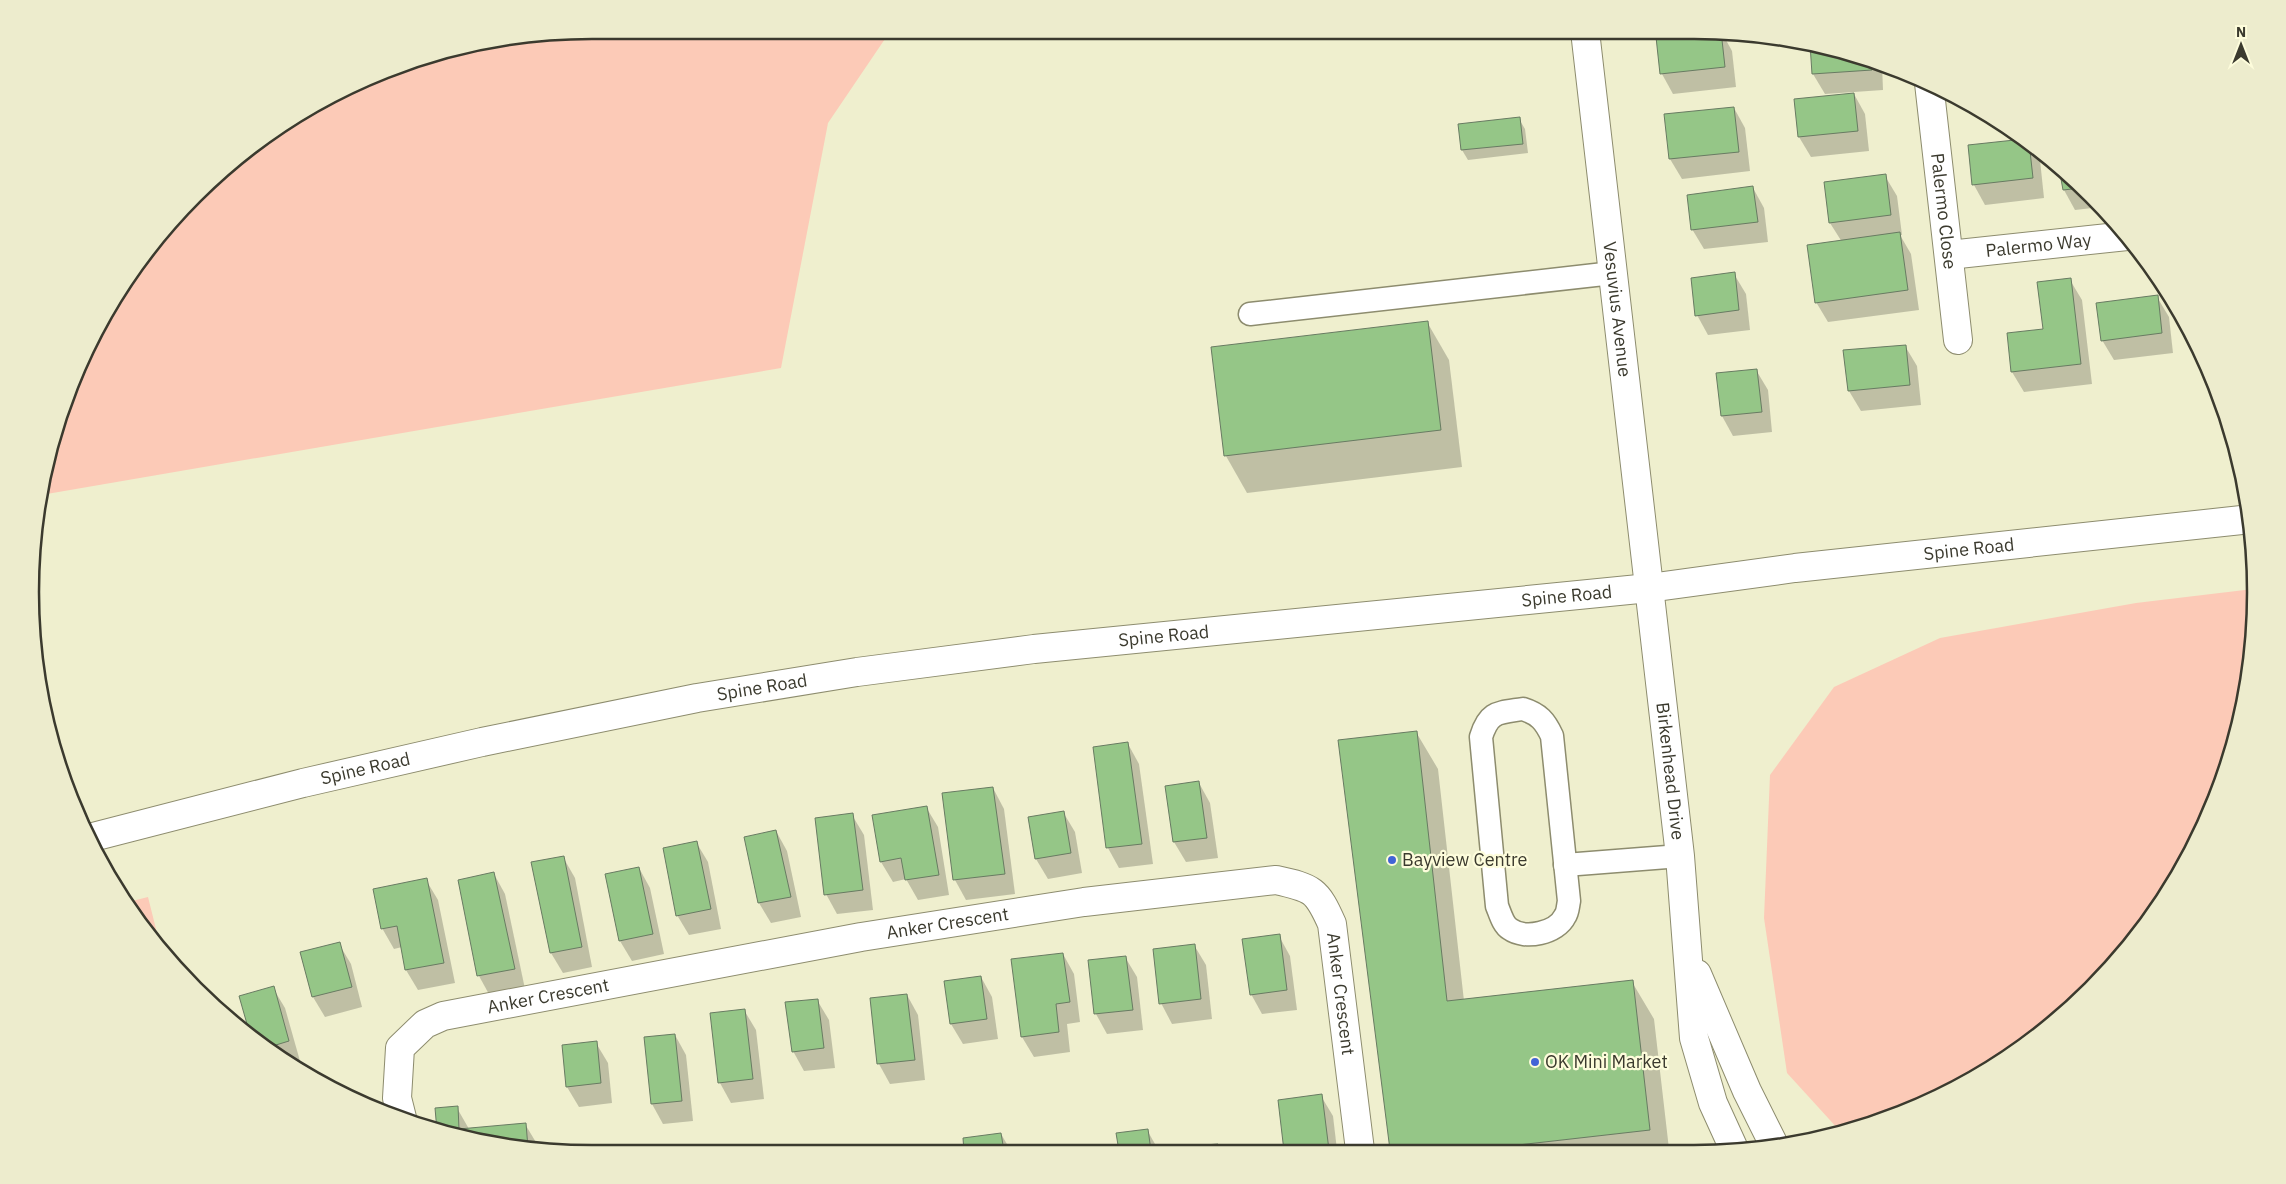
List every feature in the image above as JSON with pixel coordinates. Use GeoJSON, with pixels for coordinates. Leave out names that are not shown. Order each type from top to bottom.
{"type":"FeatureCollection","features":[{"type":"Feature","properties":{"kind":"street","name":"Vesuvius Avenue"},"geometry":{"type":"LineString","coordinates":[[1586,39],[1649,588]]}},
{"type":"Feature","properties":{"kind":"street","name":"Palermo Close"},"geometry":{"type":"LineString","coordinates":[[1930,92],[1958,340]]}},
{"type":"Feature","properties":{"kind":"street","name":"Palermo Way"},"geometry":{"type":"LineString","coordinates":[[1949,255],[2118,237]]}},
{"type":"Feature","properties":{"kind":"street","name":"Spine Road"},"geometry":{"type":"LineString","coordinates":[[96,836],[303,782],[482,742],[696,698],[838,675],[1034,649],[1649,588],[1795,568],[2243,520]]}},
{"type":"Feature","properties":{"kind":"street","name":"Birkenhead Drive"},"geometry":{"type":"LineString","coordinates":[[1649,588],[1680,856],[1694,1038],[1713,1103],[1732,1144]]}},
{"type":"Feature","properties":{"kind":"street","name":"Anker Crescent"},"geometry":{"type":"LineString","coordinates":[[400,1111],[397,1098],[400,1048],[425,1024],[443,1016],[861,937],[1084,902],[1276,880],[1302,886],[1320,899],[1332,924],[1359,1145]]}},
{"type":"Feature","properties":{"kind":"street","name":"Birkenhead Drive"},"geometry":{"type":"LineString","coordinates":[[1689,954],[1747,1091],[1772,1140]]}},
{"type":"Feature","properties":{"kind":"lane"},"geometry":{"type":"LineString","coordinates":[[1250,314],[1613,273]]}},
{"type":"Feature","properties":{"kind":"lane"},"geometry":{"type":"LineString","coordinates":[[1523,709],[1534,713],[1545,722],[1552,736],[1565,865],[1569,901],[1565,916],[1555,927],[1538,933],[1523,935],[1509,929],[1497,906],[1481,758],[1481,737],[1486,722],[1499,713],[1523,709]]}},
{"type":"Feature","properties":{"kind":"lane"},"geometry":{"type":"LineString","coordinates":[[1565,865],[1680,856]]}},
{"type":"Feature","properties":{"kind":"shaded area"},"geometry":{"type":"Polygon","coordinates":[[[592,39],[885,39],[828,123],[781,368],[47,494],[68,414],[96,347],[113,315],[153,255],[201,201],[255,153],[315,113],[380,81],[414,68],[484,49],[520,43],[592,39]]]}},
{"type":"Feature","properties":{"kind":"shaded area"},"geometry":{"type":"Polygon","coordinates":[[[2247,590],[2243,664],[2237,700],[2228,735],[2218,770],[2205,804],[2173,869],[2133,929],[2110,957],[2059,1008],[2031,1031],[1971,1071],[1939,1088],[1872,1116],[1836,1126],[1787,1073],[1764,918],[1770,775],[1834,687],[1940,638],[2136,603],[2247,590]]]}},
{"type":"Feature","properties":{"kind":"shaded area"},"geometry":{"type":"Polygon","coordinates":[[[148,897],[157,934],[153,929],[133,901],[148,897]]]}},
{"type":"Feature","properties":{"kind":"building"},"geometry":{"type":"Polygon","coordinates":[[[1656,39],[1722,40],[1725,67],[1660,74],[1656,39]]]}},
{"type":"Feature","properties":{"kind":"building"},"geometry":{"type":"Polygon","coordinates":[[[1810,51],[1872,68],[1872,70],[1812,74],[1810,51]]]}},
{"type":"Feature","properties":{"kind":"building"},"geometry":{"type":"Polygon","coordinates":[[[1854,93],[1858,131],[1798,137],[1794,99],[1854,93]]]}},
{"type":"Feature","properties":{"kind":"building"},"geometry":{"type":"Polygon","coordinates":[[[1734,107],[1739,152],[1669,159],[1664,114],[1734,107]]]}},
{"type":"Feature","properties":{"kind":"building"},"geometry":{"type":"Polygon","coordinates":[[[1520,117],[1523,144],[1461,150],[1458,124],[1520,117]]]}},
{"type":"Feature","properties":{"kind":"building"},"geometry":{"type":"Polygon","coordinates":[[[2013,140],[2030,152],[2033,178],[1972,185],[1968,145],[2013,140]]]}},
{"type":"Feature","properties":{"kind":"building"},"geometry":{"type":"Polygon","coordinates":[[[1886,174],[1891,215],[1829,223],[1824,182],[1886,174]]]}},
{"type":"Feature","properties":{"kind":"building"},"geometry":{"type":"Polygon","coordinates":[[[2061,178],[2072,189],[2063,190],[2061,178]]]}},
{"type":"Feature","properties":{"kind":"building"},"geometry":{"type":"Polygon","coordinates":[[[1753,186],[1758,222],[1691,230],[1687,195],[1753,186]]]}},
{"type":"Feature","properties":{"kind":"building"},"geometry":{"type":"Polygon","coordinates":[[[1900,232],[1908,290],[1815,303],[1807,245],[1900,232]]]}},
{"type":"Feature","properties":{"kind":"building"},"geometry":{"type":"Polygon","coordinates":[[[1735,272],[1739,310],[1695,316],[1691,278],[1735,272]]]}},
{"type":"Feature","properties":{"kind":"building"},"geometry":{"type":"Polygon","coordinates":[[[2071,278],[2081,364],[2011,372],[2007,333],[2043,329],[2037,282],[2071,278]]]}},
{"type":"Feature","properties":{"kind":"building"},"geometry":{"type":"Polygon","coordinates":[[[2158,295],[2162,333],[2101,341],[2096,303],[2158,295]]]}},
{"type":"Feature","properties":{"kind":"building"},"geometry":{"type":"Polygon","coordinates":[[[1428,321],[1441,430],[1224,456],[1211,347],[1428,321]]]}},
{"type":"Feature","properties":{"kind":"building"},"geometry":{"type":"Polygon","coordinates":[[[1906,345],[1910,385],[1848,391],[1843,350],[1906,345]]]}},
{"type":"Feature","properties":{"kind":"building"},"geometry":{"type":"Polygon","coordinates":[[[1757,369],[1762,412],[1721,416],[1716,373],[1757,369]]]}},
{"type":"Feature","properties":{"kind":"building","name":"Bayview Centre"},"geometry":{"type":"Polygon","coordinates":[[[1417,731],[1447,1001],[1633,980],[1650,1130],[1518,1145],[1389,1145],[1338,740],[1417,731]]]}},
{"type":"Feature","properties":{"kind":"building"},"geometry":{"type":"Polygon","coordinates":[[[1128,742],[1142,844],[1106,848],[1093,747],[1128,742]]]}},
{"type":"Feature","properties":{"kind":"building"},"geometry":{"type":"Polygon","coordinates":[[[1199,781],[1207,838],[1173,842],[1165,786],[1199,781]]]}},
{"type":"Feature","properties":{"kind":"building"},"geometry":{"type":"Polygon","coordinates":[[[993,787],[1005,874],[953,880],[942,793],[993,787]]]}},
{"type":"Feature","properties":{"kind":"building"},"geometry":{"type":"Polygon","coordinates":[[[927,806],[939,875],[905,880],[901,858],[880,862],[872,815],[927,806]]]}},
{"type":"Feature","properties":{"kind":"building"},"geometry":{"type":"Polygon","coordinates":[[[1064,811],[1071,853],[1035,859],[1028,817],[1064,811]]]}},
{"type":"Feature","properties":{"kind":"building"},"geometry":{"type":"Polygon","coordinates":[[[853,813],[863,890],[824,895],[815,818],[853,813]]]}},
{"type":"Feature","properties":{"kind":"building"},"geometry":{"type":"Polygon","coordinates":[[[776,830],[791,897],[758,903],[744,837],[776,830]]]}},
{"type":"Feature","properties":{"kind":"building"},"geometry":{"type":"Polygon","coordinates":[[[697,841],[711,909],[676,916],[663,848],[697,841]]]}},
{"type":"Feature","properties":{"kind":"building"},"geometry":{"type":"Polygon","coordinates":[[[564,856],[582,947],[550,953],[531,862],[564,856]]]}},
{"type":"Feature","properties":{"kind":"building"},"geometry":{"type":"Polygon","coordinates":[[[639,867],[653,934],[619,941],[605,874],[639,867]]]}},
{"type":"Feature","properties":{"kind":"building"},"geometry":{"type":"Polygon","coordinates":[[[494,872],[515,969],[477,976],[458,880],[494,872]]]}},
{"type":"Feature","properties":{"kind":"building"},"geometry":{"type":"Polygon","coordinates":[[[427,878],[444,963],[405,970],[397,926],[381,929],[373,889],[427,878]]]}},
{"type":"Feature","properties":{"kind":"building"},"geometry":{"type":"Polygon","coordinates":[[[1280,934],[1287,990],[1250,995],[1242,939],[1280,934]]]}},
{"type":"Feature","properties":{"kind":"building"},"geometry":{"type":"Polygon","coordinates":[[[340,942],[352,987],[312,997],[300,952],[340,942]]]}},
{"type":"Feature","properties":{"kind":"building"},"geometry":{"type":"Polygon","coordinates":[[[1195,944],[1201,999],[1159,1004],[1153,949],[1195,944]]]}},
{"type":"Feature","properties":{"kind":"building"},"geometry":{"type":"Polygon","coordinates":[[[1063,953],[1070,1002],[1056,1004],[1059,1032],[1021,1037],[1011,959],[1063,953]]]}},
{"type":"Feature","properties":{"kind":"building"},"geometry":{"type":"Polygon","coordinates":[[[1126,956],[1133,1010],[1094,1014],[1088,960],[1126,956]]]}},
{"type":"Feature","properties":{"kind":"building"},"geometry":{"type":"Polygon","coordinates":[[[981,976],[987,1019],[950,1024],[944,981],[981,976]]]}},
{"type":"Feature","properties":{"kind":"building"},"geometry":{"type":"Polygon","coordinates":[[[274,986],[289,1041],[275,1045],[247,1025],[239,996],[274,986]]]}},
{"type":"Feature","properties":{"kind":"building"},"geometry":{"type":"Polygon","coordinates":[[[907,994],[915,1060],[877,1064],[870,998],[907,994]]]}},
{"type":"Feature","properties":{"kind":"building"},"geometry":{"type":"Polygon","coordinates":[[[818,999],[824,1048],[792,1052],[785,1002],[818,999]]]}},
{"type":"Feature","properties":{"kind":"building"},"geometry":{"type":"Polygon","coordinates":[[[745,1009],[753,1079],[718,1083],[710,1013],[745,1009]]]}},
{"type":"Feature","properties":{"kind":"building"},"geometry":{"type":"Polygon","coordinates":[[[675,1034],[682,1101],[651,1104],[644,1037],[675,1034]]]}},
{"type":"Feature","properties":{"kind":"building"},"geometry":{"type":"Polygon","coordinates":[[[597,1041],[601,1083],[566,1087],[562,1045],[597,1041]]]}},
{"type":"Feature","properties":{"kind":"building"},"geometry":{"type":"Polygon","coordinates":[[[1322,1094],[1328,1145],[1283,1145],[1278,1100],[1322,1094]]]}},
{"type":"Feature","properties":{"kind":"building"},"geometry":{"type":"Polygon","coordinates":[[[458,1106],[459,1129],[436,1122],[435,1108],[458,1106]]]}},
{"type":"Feature","properties":{"kind":"building"},"geometry":{"type":"Polygon","coordinates":[[[526,1123],[527,1142],[484,1135],[460,1129],[526,1123]]]}},
{"type":"Feature","properties":{"kind":"building"},"geometry":{"type":"Polygon","coordinates":[[[1148,1129],[1150,1145],[1118,1145],[1116,1133],[1148,1129]]]}},
{"type":"Feature","properties":{"kind":"building"},"geometry":{"type":"Polygon","coordinates":[[[1001,1133],[1003,1145],[964,1145],[963,1138],[1001,1133]]]}},
{"type":"Feature","properties":{"kind":"place","name":"Bayview Centre"},"geometry":{"type":"Point","coordinates":[1392,860]}},
{"type":"Feature","properties":{"kind":"place","name":"OK Mini Market"},"geometry":{"type":"Point","coordinates":[1535,1062]}}]}
